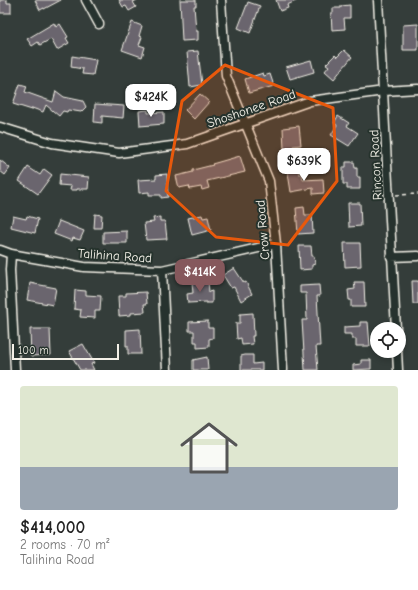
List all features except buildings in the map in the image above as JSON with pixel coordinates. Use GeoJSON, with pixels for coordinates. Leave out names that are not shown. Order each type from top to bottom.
{"type":"FeatureCollection","features":[{"type":"Feature","properties":{"kind":"street"},"geometry":{"type":"LineString","coordinates":[[86,0],[99,24]]}},
{"type":"Feature","properties":{"kind":"street","name":"Crow Road"},"geometry":{"type":"LineString","coordinates":[[221,0],[226,76],[269,181],[276,244],[283,370]]}},
{"type":"Feature","properties":{"kind":"street","name":"Rincon Road"},"geometry":{"type":"LineString","coordinates":[[378,0],[396,322]]}},
{"type":"Feature","properties":{"kind":"street","name":"Shoshonee Road"},"geometry":{"type":"LineString","coordinates":[[0,127],[52,143],[119,153],[187,144],[246,122],[310,101],[384,91],[418,89]]}},
{"type":"Feature","properties":{"kind":"street","name":"Talihina Road"},"geometry":{"type":"LineString","coordinates":[[0,250],[11,254],[84,267],[162,270],[276,244]]}},
{"type":"Feature","properties":{"kind":"street"},"geometry":{"type":"LineString","coordinates":[[11,254],[10,270],[15,370]]}},
{"type":"Feature","properties":{"kind":"street"},"geometry":{"type":"LineString","coordinates":[[391,257],[418,256]]}},
{"type":"Feature","properties":{"kind":"street"},"geometry":{"type":"LineString","coordinates":[[162,270],[167,370]]}},
{"type":"Feature","properties":{"kind":"street"},"geometry":{"type":"LineString","coordinates":[[397,358],[398,370]]}},
{"type":"Feature","properties":{"kind":"path"},"geometry":{"type":"LineString","coordinates":[[389,196],[418,194]]}},
{"type":"Feature","properties":{"kind":"highlighted area"},"geometry":{"type":"Polygon","coordinates":[[[225,65],[333,108],[337,181],[288,245],[216,237],[166,191],[182,101],[225,65]]]}}]}
